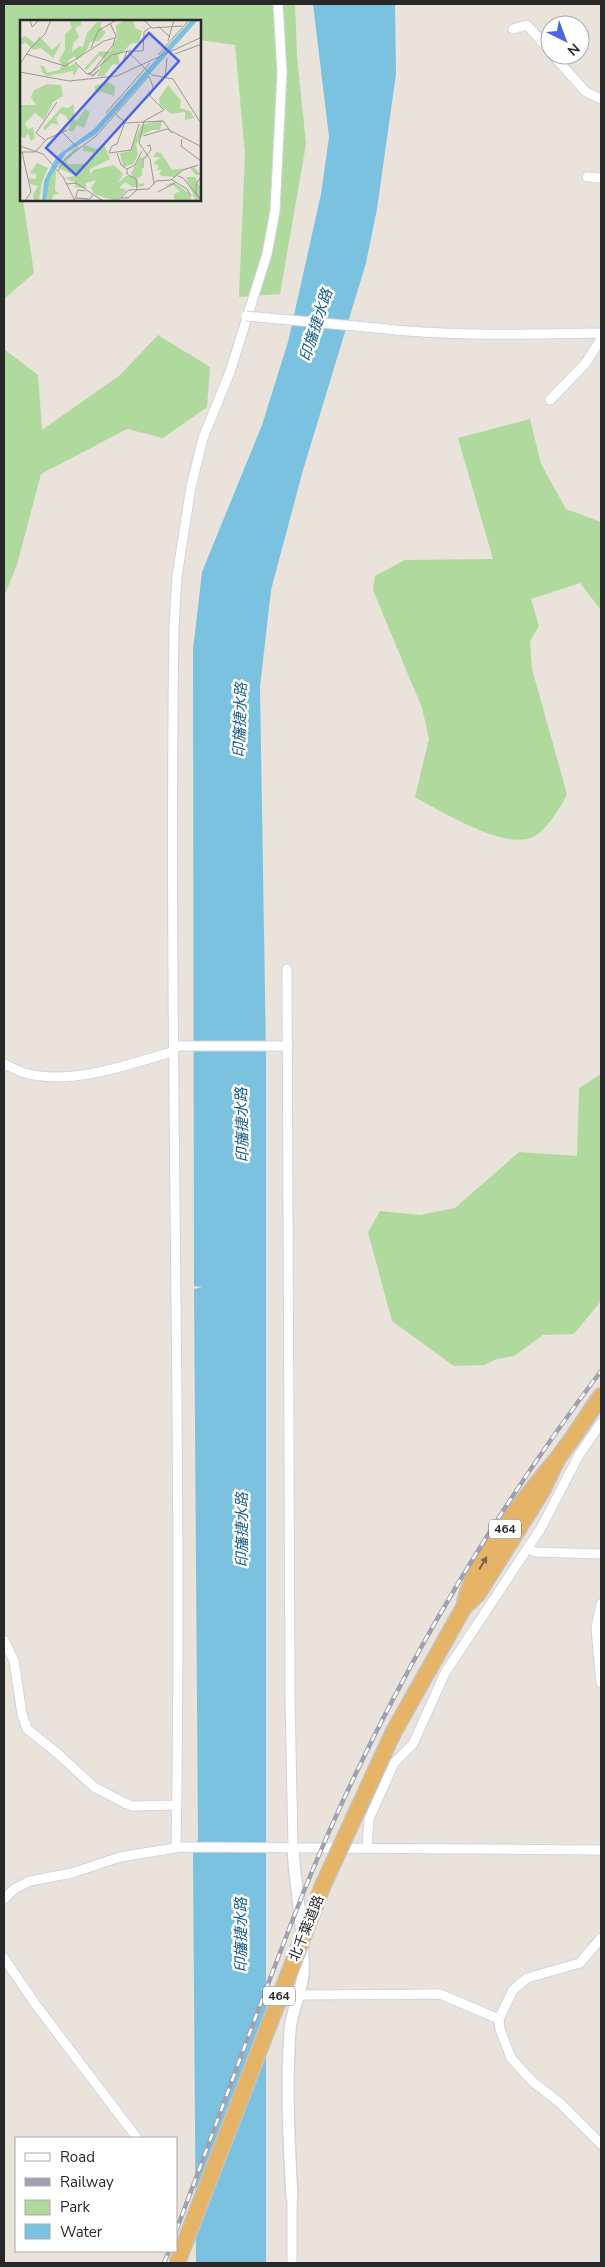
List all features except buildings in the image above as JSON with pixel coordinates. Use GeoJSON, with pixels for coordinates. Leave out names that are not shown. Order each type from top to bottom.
{"type":"FeatureCollection","features":[{"type":"Feature","properties":{"kind":"highway","name":"北千葉道路"},"geometry":{"type":"LineString","coordinates":[[464,1607],[467,1590],[488,1554],[534,1485],[558,1458],[601,1396]]}},
{"type":"Feature","properties":{"kind":"highway","name":"北千葉道路"},"geometry":{"type":"LineString","coordinates":[[177,2263],[323,1886],[393,1733],[464,1607],[477,1595],[542,1491],[558,1458]]}},
{"type":"Feature","properties":{"kind":"street"},"geometry":{"type":"LineString","coordinates":[[178,1848],[176,1805],[178,1432],[173,676],[177,576],[191,487],[204,438],[230,372],[268,246],[274,211],[282,73],[278,4]]}},
{"type":"Feature","properties":{"kind":"street"},"geometry":{"type":"LineString","coordinates":[[513,29],[527,25],[540,40]]}},
{"type":"Feature","properties":{"kind":"street"},"geometry":{"type":"LineString","coordinates":[[563,65],[586,92],[601,99]]}},
{"type":"Feature","properties":{"kind":"street"},"geometry":{"type":"LineString","coordinates":[[587,177],[601,178]]}},
{"type":"Feature","properties":{"kind":"street"},"geometry":{"type":"LineString","coordinates":[[246,316],[412,332],[470,334],[601,333]]}},
{"type":"Feature","properties":{"kind":"street"},"geometry":{"type":"LineString","coordinates":[[550,400],[585,364],[601,339]]}},
{"type":"Feature","properties":{"kind":"street"},"geometry":{"type":"LineString","coordinates":[[287,969],[290,1690],[294,1879],[302,1915],[300,1995],[290,2028],[289,2143],[292,2198],[292,2263]]}},
{"type":"Feature","properties":{"kind":"street"},"geometry":{"type":"LineString","coordinates":[[4,1064],[26,1074],[66,1076],[120,1067],[187,1046],[288,1046]]}},
{"type":"Feature","properties":{"kind":"street"},"geometry":{"type":"LineString","coordinates":[[367,1847],[369,1819],[394,1763],[413,1744],[445,1673],[541,1528],[579,1455],[601,1423]]}},
{"type":"Feature","properties":{"kind":"street"},"geometry":{"type":"LineString","coordinates":[[508,1544],[526,1551],[535,1552],[601,1554]]}},
{"type":"Feature","properties":{"kind":"street"},"geometry":{"type":"LineString","coordinates":[[601,1604],[596,1628],[601,1683]]}},
{"type":"Feature","properties":{"kind":"street"},"geometry":{"type":"LineString","coordinates":[[4,1640],[14,1660],[22,1714],[27,1729],[56,1752],[94,1787],[125,1803],[132,1806],[176,1805]]}},
{"type":"Feature","properties":{"kind":"street"},"geometry":{"type":"LineString","coordinates":[[4,1899],[14,1889],[30,1881],[72,1873],[120,1857],[178,1848],[367,1847],[601,1850]]}},
{"type":"Feature","properties":{"kind":"street"},"geometry":{"type":"LineString","coordinates":[[601,1938],[580,1963],[527,1978],[513,1990],[499,2019],[500,2029],[511,2058],[527,2076],[560,2103],[601,2144]]}},
{"type":"Feature","properties":{"kind":"street"},"geometry":{"type":"LineString","coordinates":[[4,1958],[42,2013],[136,2137]]}},
{"type":"Feature","properties":{"kind":"street"},"geometry":{"type":"LineString","coordinates":[[300,1995],[440,1994],[499,2019]]}},
{"type":"Feature","properties":{"kind":"green space"},"geometry":{"type":"Polygon","coordinates":[[[4,4],[295,4],[297,56],[306,144],[280,294],[239,297],[245,153],[235,45],[201,40],[201,20],[20,20],[20,201],[23,201],[34,273],[4,299],[4,4]]]}},
{"type":"Feature","properties":{"kind":"green space"},"geometry":{"type":"Polygon","coordinates":[[[158,335],[210,367],[207,407],[163,438],[127,429],[41,474],[17,565],[4,596],[4,349],[38,375],[42,430],[120,375],[158,335]]]}},
{"type":"Feature","properties":{"kind":"green space"},"geometry":{"type":"Polygon","coordinates":[[[530,419],[541,464],[566,509],[601,522],[601,610],[580,583],[531,599],[539,626],[530,641],[532,669],[567,794],[557,812],[542,831],[531,838],[519,840],[504,838],[472,827],[415,797],[429,739],[422,708],[373,590],[375,576],[405,560],[493,559],[458,438],[530,419]]]}},
{"type":"Feature","properties":{"kind":"green space"},"geometry":{"type":"Polygon","coordinates":[[[601,1074],[601,1301],[574,1334],[543,1335],[514,1356],[497,1359],[484,1365],[454,1366],[392,1321],[368,1232],[380,1211],[420,1215],[455,1208],[519,1152],[577,1156],[579,1088],[601,1074]]]}},
{"type":"Feature","properties":{"kind":"water","name":"印旛捷水路"},"geometry":{"type":"Polygon","coordinates":[[[313,4],[395,4],[396,74],[377,209],[366,263],[303,470],[271,590],[260,687],[266,1055],[266,2263],[196,2263],[193,1854],[198,1839],[194,1289],[202,1287],[194,1286],[193,650],[202,572],[262,425],[288,342],[321,194],[329,137],[313,4]]]}},
{"type":"Feature","properties":{"kind":"railway"},"geometry":{"type":"LineString","coordinates":[[178,2226],[304,1891],[365,1755],[399,1688],[474,1556],[557,1431],[601,1371]]}},
{"type":"Feature","properties":{"kind":"railway"},"geometry":{"type":"LineString","coordinates":[[164,2263],[169,2252]]}}]}
